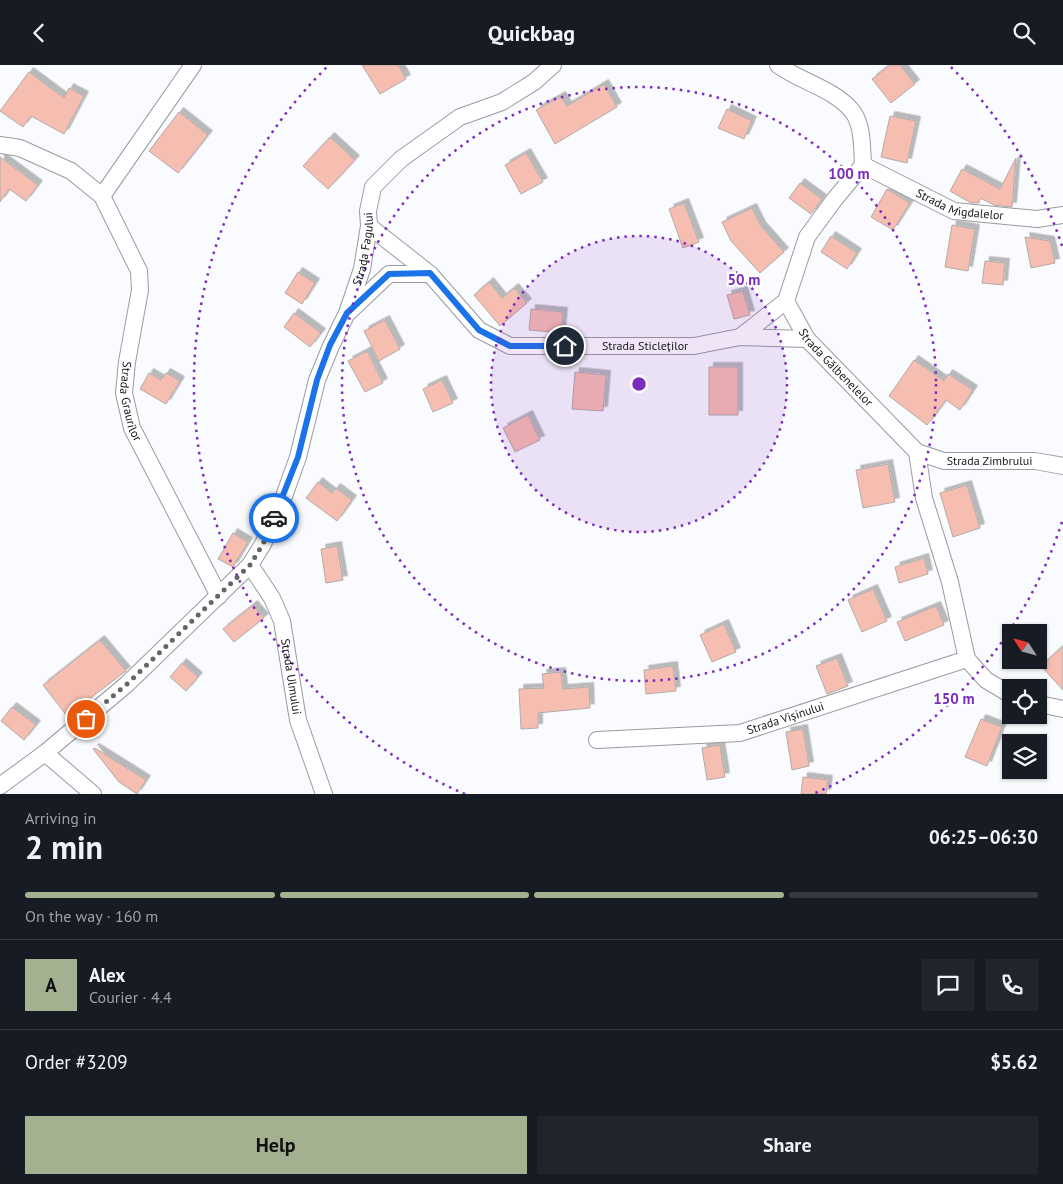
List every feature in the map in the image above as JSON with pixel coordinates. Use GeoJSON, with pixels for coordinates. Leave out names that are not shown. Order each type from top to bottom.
{"type":"FeatureCollection","features":[{"type":"Feature","properties":{"kind":"street"},"geometry":{"type":"LineString","coordinates":[[102,196],[193,65]]}},
{"type":"Feature","properties":{"kind":"street","name":"Strada Fagului"},"geometry":{"type":"LineString","coordinates":[[0,786],[45,753],[127,684],[250,565],[263,544],[283,499],[298,457],[317,380],[330,345],[347,313],[362,269],[369,226],[368,211],[373,187],[401,159],[460,117],[502,103],[534,82],[553,65]]}},
{"type":"Feature","properties":{"kind":"street"},"geometry":{"type":"LineString","coordinates":[[778,65],[838,99],[854,113],[860,129],[863,165],[807,237],[786,301]]}},
{"type":"Feature","properties":{"kind":"street","name":"Strada Graurilor"},"geometry":{"type":"LineString","coordinates":[[0,145],[20,148],[71,171],[102,196],[139,271],[140,290],[127,363],[124,393],[132,428],[219,596]]}},
{"type":"Feature","properties":{"kind":"street","name":"Strada Migdalelor"},"geometry":{"type":"LineString","coordinates":[[863,165],[954,211],[1037,219],[1063,215]]}},
{"type":"Feature","properties":{"kind":"street","name":"Strada Sticleților"},"geometry":{"type":"LineString","coordinates":[[369,226],[430,273],[479,330],[510,346],[694,346],[740,337],[807,339]]}},
{"type":"Feature","properties":{"kind":"street"},"geometry":{"type":"LineString","coordinates":[[347,313],[389,274],[430,273]]}},
{"type":"Feature","properties":{"kind":"street","name":"Strada Sticleților"},"geometry":{"type":"LineString","coordinates":[[740,337],[786,301]]}},
{"type":"Feature","properties":{"kind":"street","name":"Strada Gălbenelelor"},"geometry":{"type":"LineString","coordinates":[[786,301],[807,339],[916,452]]}},
{"type":"Feature","properties":{"kind":"street"},"geometry":{"type":"LineString","coordinates":[[916,452],[924,498],[950,582],[967,659],[986,680],[1002,690]]}},
{"type":"Feature","properties":{"kind":"street","name":"Strada Zimbrului"},"geometry":{"type":"LineString","coordinates":[[916,452],[944,461],[1035,461],[1063,466]]}},
{"type":"Feature","properties":{"kind":"street","name":"Strada Ulmului"},"geometry":{"type":"LineString","coordinates":[[250,565],[272,598],[282,621],[298,721],[324,794]]}},
{"type":"Feature","properties":{"kind":"street","name":"Strada Vișinului"},"geometry":{"type":"LineString","coordinates":[[597,740],[740,733],[967,659]]}},
{"type":"Feature","properties":{"kind":"street"},"geometry":{"type":"LineString","coordinates":[[1047,706],[1063,709]]}},
{"type":"Feature","properties":{"kind":"street"},"geometry":{"type":"LineString","coordinates":[[45,753],[93,794]]}},
{"type":"Feature","properties":{"kind":"building"},"geometry":{"type":"Polygon","coordinates":[[[362,65],[398,65],[406,79],[380,94],[362,65]]]}},
{"type":"Feature","properties":{"kind":"building"},"geometry":{"type":"Polygon","coordinates":[[[890,65],[900,65],[915,84],[891,103],[872,79],[890,65]]]}},
{"type":"Feature","properties":{"kind":"building"},"geometry":{"type":"Polygon","coordinates":[[[29,72],[64,98],[69,88],[84,96],[64,134],[31,116],[23,127],[0,111],[29,72]]]}},
{"type":"Feature","properties":{"kind":"building"},"geometry":{"type":"Polygon","coordinates":[[[604,84],[617,107],[555,144],[536,110],[561,96],[567,106],[604,84]]]}},
{"type":"Feature","properties":{"kind":"building"},"geometry":{"type":"Polygon","coordinates":[[[727,109],[752,121],[744,139],[718,128],[727,109]]]}},
{"type":"Feature","properties":{"kind":"building"},"geometry":{"type":"Polygon","coordinates":[[[179,112],[208,135],[178,173],[149,151],[179,112]]]}},
{"type":"Feature","properties":{"kind":"building"},"geometry":{"type":"Polygon","coordinates":[[[890,116],[916,121],[907,163],[881,157],[890,116]]]}},
{"type":"Feature","properties":{"kind":"building"},"geometry":{"type":"Polygon","coordinates":[[[330,137],[355,160],[328,189],[303,166],[330,137]]]}},
{"type":"Feature","properties":{"kind":"building"},"geometry":{"type":"Polygon","coordinates":[[[526,153],[543,182],[521,194],[505,165],[526,153]]]}},
{"type":"Feature","properties":{"kind":"building"},"geometry":{"type":"Polygon","coordinates":[[[0,157],[38,185],[26,201],[9,189],[0,202],[0,157]]]}},
{"type":"Feature","properties":{"kind":"building"},"geometry":{"type":"Polygon","coordinates":[[[1016,158],[1012,207],[994,205],[980,198],[979,203],[971,203],[950,191],[962,169],[1000,189],[1016,158]]]}},
{"type":"Feature","properties":{"kind":"building"},"geometry":{"type":"Polygon","coordinates":[[[800,183],[822,199],[811,214],[789,198],[800,183]]]}},
{"type":"Feature","properties":{"kind":"building"},"geometry":{"type":"Polygon","coordinates":[[[887,189],[910,203],[893,230],[871,217],[887,189]]]}},
{"type":"Feature","properties":{"kind":"building"},"geometry":{"type":"Polygon","coordinates":[[[684,203],[699,242],[683,248],[669,209],[684,203]]]}},
{"type":"Feature","properties":{"kind":"building"},"geometry":{"type":"Polygon","coordinates":[[[752,208],[761,226],[784,252],[760,273],[731,241],[722,222],[752,208]]]}},
{"type":"Feature","properties":{"kind":"building"},"geometry":{"type":"Polygon","coordinates":[[[952,225],[975,229],[968,271],[945,267],[952,225]]]}},
{"type":"Feature","properties":{"kind":"building"},"geometry":{"type":"Polygon","coordinates":[[[831,236],[857,253],[847,269],[821,252],[831,236]]]}},
{"type":"Feature","properties":{"kind":"building"},"geometry":{"type":"Polygon","coordinates":[[[1025,237],[1050,241],[1055,263],[1031,268],[1025,237]]]}},
{"type":"Feature","properties":{"kind":"building"},"geometry":{"type":"Polygon","coordinates":[[[985,261],[1005,263],[1003,285],[982,283],[985,261]]]}},
{"type":"Feature","properties":{"kind":"building"},"geometry":{"type":"Polygon","coordinates":[[[298,272],[315,283],[302,304],[285,293],[298,272]]]}},
{"type":"Feature","properties":{"kind":"building"},"geometry":{"type":"Polygon","coordinates":[[[489,282],[502,298],[514,288],[527,303],[500,326],[474,295],[489,282]]]}},
{"type":"Feature","properties":{"kind":"building"},"geometry":{"type":"Polygon","coordinates":[[[743,291],[750,315],[734,319],[727,295],[743,291]]]}},
{"type":"Feature","properties":{"kind":"building"},"geometry":{"type":"Polygon","coordinates":[[[531,309],[563,312],[561,333],[529,330],[531,309]]]}},
{"type":"Feature","properties":{"kind":"building"},"geometry":{"type":"Polygon","coordinates":[[[294,313],[321,333],[310,347],[284,327],[294,313]]]}},
{"type":"Feature","properties":{"kind":"building"},"geometry":{"type":"Polygon","coordinates":[[[385,320],[400,349],[379,361],[364,331],[385,320]]]}},
{"type":"Feature","properties":{"kind":"building"},"geometry":{"type":"Polygon","coordinates":[[[367,351],[383,383],[365,392],[348,361],[367,351]]]}},
{"type":"Feature","properties":{"kind":"building"},"geometry":{"type":"Polygon","coordinates":[[[914,360],[944,381],[948,374],[973,390],[960,410],[946,400],[927,425],[889,396],[914,360]]]}},
{"type":"Feature","properties":{"kind":"building"},"geometry":{"type":"Polygon","coordinates":[[[709,367],[738,367],[738,415],[709,415],[709,367]]]}},
{"type":"Feature","properties":{"kind":"building"},"geometry":{"type":"Polygon","coordinates":[[[575,372],[606,375],[603,411],[572,409],[575,372]]]}},
{"type":"Feature","properties":{"kind":"building"},"geometry":{"type":"Polygon","coordinates":[[[149,373],[161,380],[166,373],[180,381],[166,404],[140,389],[149,373]]]}},
{"type":"Feature","properties":{"kind":"building"},"geometry":{"type":"Polygon","coordinates":[[[442,380],[453,403],[433,412],[423,389],[442,380]]]}},
{"type":"Feature","properties":{"kind":"building"},"geometry":{"type":"Polygon","coordinates":[[[528,415],[540,440],[515,452],[503,428],[528,415]]]}},
{"type":"Feature","properties":{"kind":"building"},"geometry":{"type":"Polygon","coordinates":[[[888,464],[895,502],[863,508],[856,470],[888,464]]]}},
{"type":"Feature","properties":{"kind":"building"},"geometry":{"type":"Polygon","coordinates":[[[318,482],[332,493],[336,488],[352,500],[337,521],[306,498],[318,482]]]}},
{"type":"Feature","properties":{"kind":"building"},"geometry":{"type":"Polygon","coordinates":[[[967,485],[980,528],[953,537],[940,493],[967,485]]]}},
{"type":"Feature","properties":{"kind":"building"},"geometry":{"type":"Polygon","coordinates":[[[233,533],[248,542],[233,567],[218,559],[233,533]]]}},
{"type":"Feature","properties":{"kind":"building"},"geometry":{"type":"Polygon","coordinates":[[[337,546],[343,580],[326,583],[321,549],[337,546]]]}},
{"type":"Feature","properties":{"kind":"building"},"geometry":{"type":"Polygon","coordinates":[[[924,558],[928,574],[899,583],[895,567],[924,558]]]}},
{"type":"Feature","properties":{"kind":"building"},"geometry":{"type":"Polygon","coordinates":[[[873,589],[887,621],[862,632],[848,600],[873,589]]]}},
{"type":"Feature","properties":{"kind":"building"},"geometry":{"type":"Polygon","coordinates":[[[253,605],[264,618],[234,642],[223,629],[253,605]]]}},
{"type":"Feature","properties":{"kind":"building"},"geometry":{"type":"Polygon","coordinates":[[[936,606],[944,625],[905,641],[897,622],[936,606]]]}},
{"type":"Feature","properties":{"kind":"building"},"geometry":{"type":"Polygon","coordinates":[[[724,624],[736,652],[712,662],[700,635],[724,624]]]}},
{"type":"Feature","properties":{"kind":"building"},"geometry":{"type":"Polygon","coordinates":[[[100,640],[126,671],[67,716],[43,685],[100,640]]]}},
{"type":"Feature","properties":{"kind":"building"},"geometry":{"type":"Polygon","coordinates":[[[1063,646],[1063,690],[1044,669],[1048,669],[1048,660],[1063,646]]]}},
{"type":"Feature","properties":{"kind":"building"},"geometry":{"type":"Polygon","coordinates":[[[837,658],[848,686],[827,694],[816,666],[837,658]]]}},
{"type":"Feature","properties":{"kind":"building"},"geometry":{"type":"Polygon","coordinates":[[[182,663],[198,677],[186,691],[170,677],[182,663]]]}},
{"type":"Feature","properties":{"kind":"building"},"geometry":{"type":"Polygon","coordinates":[[[673,666],[676,691],[646,694],[644,670],[673,666]]]}},
{"type":"Feature","properties":{"kind":"building"},"geometry":{"type":"Polygon","coordinates":[[[561,672],[563,689],[589,687],[590,708],[538,713],[538,728],[521,729],[519,689],[544,688],[542,674],[561,672]]]}},
{"type":"Feature","properties":{"kind":"building"},"geometry":{"type":"Polygon","coordinates":[[[12,707],[36,725],[24,740],[1,721],[12,707]]]}},
{"type":"Feature","properties":{"kind":"building"},"geometry":{"type":"Polygon","coordinates":[[[981,719],[1002,727],[987,766],[965,757],[981,719]]]}},
{"type":"Feature","properties":{"kind":"building"},"geometry":{"type":"Polygon","coordinates":[[[803,729],[809,766],[792,770],[786,732],[803,729]]]}},
{"type":"Feature","properties":{"kind":"building"},"geometry":{"type":"Polygon","coordinates":[[[720,745],[725,777],[707,780],[702,748],[720,745]]]}},
{"type":"Feature","properties":{"kind":"building"},"geometry":{"type":"Polygon","coordinates":[[[95,748],[146,780],[137,794],[119,782],[93,749],[95,748]]]}},
{"type":"Feature","properties":{"kind":"building"},"geometry":{"type":"Polygon","coordinates":[[[803,777],[828,780],[826,794],[801,794],[803,777]]]}},
{"type":"Feature","properties":{"kind":"way so far"},"geometry":{"type":"LineString","coordinates":[[86,719],[127,684],[250,565],[263,544],[274,518]]}},
{"type":"Feature","properties":{"kind":"route"},"geometry":{"type":"LineString","coordinates":[[274,518],[298,457],[317,380],[330,345],[347,313],[389,274],[430,273],[479,330],[510,346],[565,346]]}}]}
